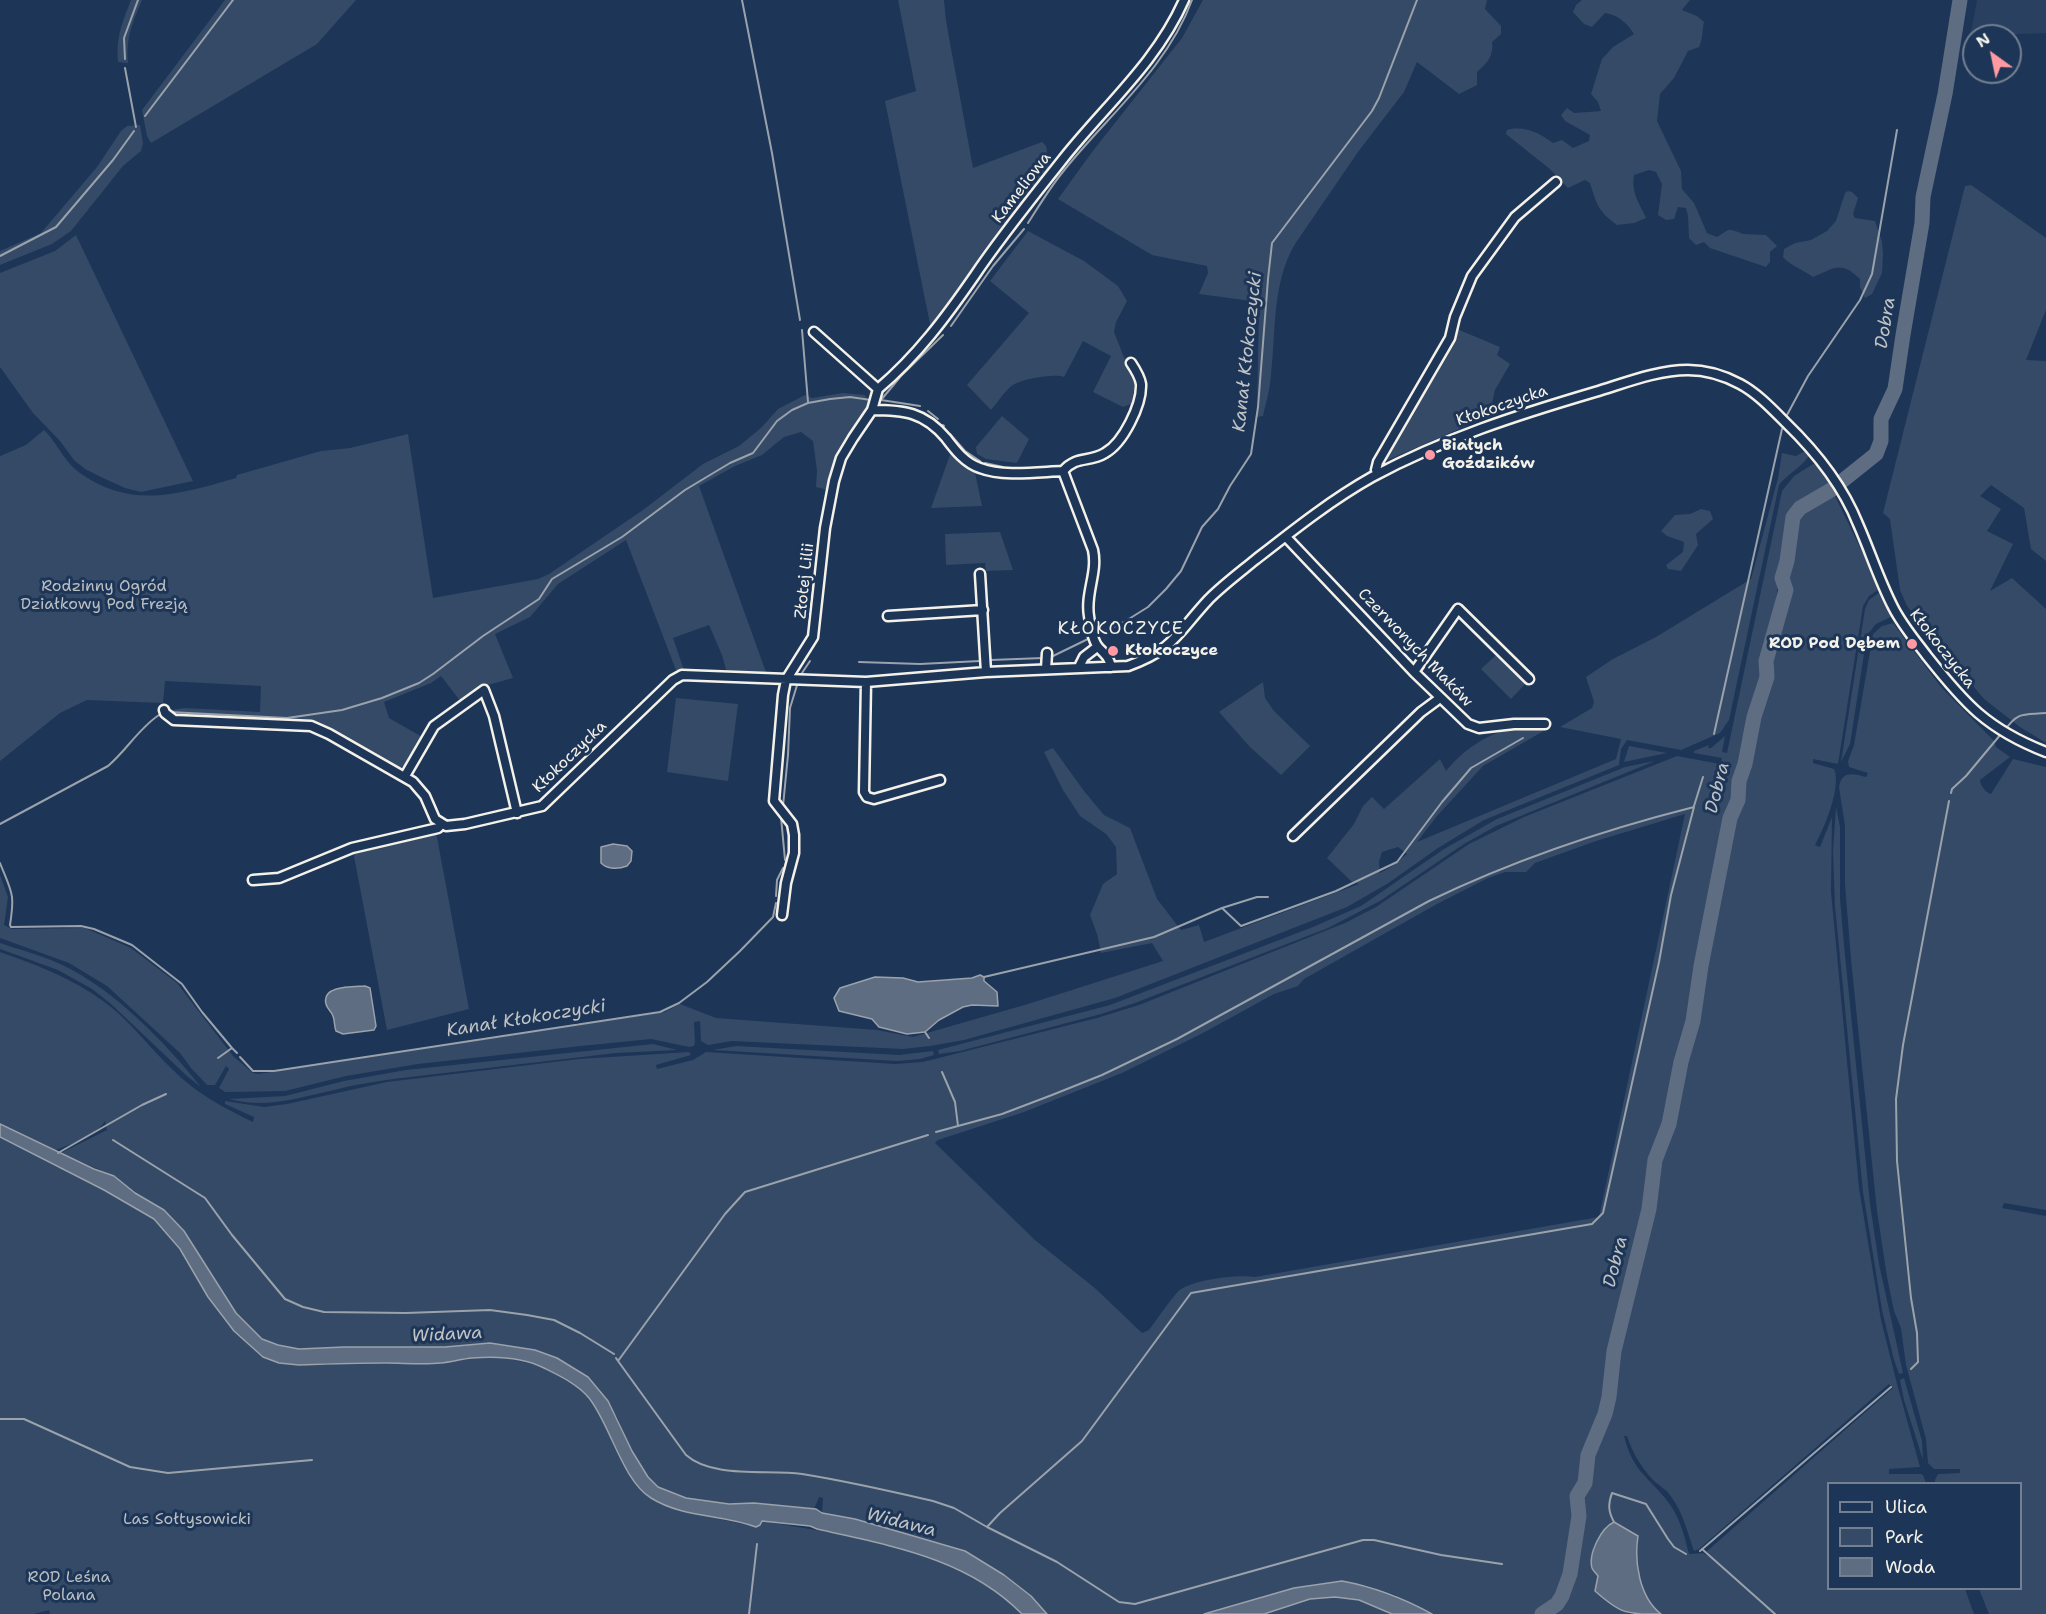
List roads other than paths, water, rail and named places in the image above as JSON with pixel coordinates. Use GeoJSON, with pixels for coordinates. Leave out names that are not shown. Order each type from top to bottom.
{"type":"FeatureCollection","features":[{"type":"Feature","properties":{"kind":"street","name":"Kameliowa"},"geometry":{"type":"LineString","coordinates":[[878,389],[907,362],[945,318],[1065,156],[1151,56],[1169,29],[1184,0]]}},
{"type":"Feature","properties":{"kind":"street"},"geometry":{"type":"LineString","coordinates":[[1378,474],[1376,470],[1378,462],[1450,338],[1455,317],[1472,276],[1515,217],[1556,182]]}},
{"type":"Feature","properties":{"kind":"street"},"geometry":{"type":"LineString","coordinates":[[814,332],[878,389]]}},
{"type":"Feature","properties":{"kind":"street"},"geometry":{"type":"LineString","coordinates":[[872,411],[892,410],[920,416],[935,427],[957,453],[980,468],[1016,474],[1063,471],[1072,462],[1106,453],[1123,433],[1137,408],[1140,394],[1141,381],[1131,363]]}},
{"type":"Feature","properties":{"kind":"street","name":"Kłokoczycka"},"geometry":{"type":"LineString","coordinates":[[253,880],[279,878],[352,848],[438,828],[441,825],[458,825],[534,809],[550,800],[611,738],[678,677],[701,675],[866,682],[986,672],[1128,666],[1158,653],[1179,636],[1208,600],[1222,587],[1286,537],[1378,474],[1431,448],[1493,423],[1648,376],[1690,370],[1722,376],[1741,384],[1796,433],[1829,471],[1843,493],[1898,616],[1964,701],[1996,728],[2046,752]]}},
{"type":"Feature","properties":{"kind":"street","name":"Złotej Lilii"},"geometry":{"type":"LineString","coordinates":[[782,915],[786,883],[795,844],[792,824],[774,801],[780,711],[790,680],[813,637],[825,528],[841,458],[872,411],[878,389]]}},
{"type":"Feature","properties":{"kind":"street"},"geometry":{"type":"LineString","coordinates":[[1063,471],[1095,560],[1087,603],[1095,640],[1107,654],[1111,667]]}},
{"type":"Feature","properties":{"kind":"street","name":"Czerwonych Maków"},"geometry":{"type":"LineString","coordinates":[[1286,537],[1414,672],[1472,727],[1545,724]]}},
{"type":"Feature","properties":{"kind":"street"},"geometry":{"type":"LineString","coordinates":[[980,574],[986,672]]}},
{"type":"Feature","properties":{"kind":"street"},"geometry":{"type":"LineString","coordinates":[[1414,672],[1458,609],[1529,679]]}},
{"type":"Feature","properties":{"kind":"street"},"geometry":{"type":"LineString","coordinates":[[888,616],[982,610]]}},
{"type":"Feature","properties":{"kind":"street"},"geometry":{"type":"LineString","coordinates":[[1079,667],[1095,640]]}},
{"type":"Feature","properties":{"kind":"street"},"geometry":{"type":"LineString","coordinates":[[1046,669],[1047,653]]}},
{"type":"Feature","properties":{"kind":"street"},"geometry":{"type":"LineString","coordinates":[[866,682],[864,792],[867,797],[874,799],[940,780]]}},
{"type":"Feature","properties":{"kind":"street"},"geometry":{"type":"LineString","coordinates":[[405,776],[434,726],[484,690],[494,716],[517,813]]}},
{"type":"Feature","properties":{"kind":"street"},"geometry":{"type":"LineString","coordinates":[[1293,836],[1421,712],[1440,698]]}},
{"type":"Feature","properties":{"kind":"street"},"geometry":{"type":"LineString","coordinates":[[164,710],[174,720],[311,726],[405,776],[420,788],[435,819],[441,825]]}},
{"type":"Feature","properties":{"kind":"water"},"geometry":{"type":"Polygon","coordinates":[[[613,844],[627,846],[632,851],[631,861],[627,866],[614,868],[601,863],[601,847],[613,844]]]}},
{"type":"Feature","properties":{"kind":"water"},"geometry":{"type":"Polygon","coordinates":[[[980,975],[997,992],[998,1006],[963,1007],[939,1020],[925,1032],[907,1034],[879,1027],[872,1019],[839,1011],[834,998],[840,988],[875,977],[903,978],[918,982],[972,978],[980,975]]]}},
{"type":"Feature","properties":{"kind":"water"},"geometry":{"type":"Polygon","coordinates":[[[365,986],[370,988],[376,1026],[374,1030],[343,1034],[336,1031],[333,1016],[326,1004],[328,993],[340,988],[365,986]]]}},
{"type":"Feature","properties":{"kind":"water"},"geometry":{"type":"Polygon","coordinates":[[[0,1124],[94,1169],[114,1176],[135,1193],[164,1210],[184,1231],[236,1313],[262,1339],[299,1349],[445,1347],[490,1343],[535,1350],[557,1358],[588,1377],[608,1401],[632,1451],[648,1477],[658,1487],[686,1498],[729,1504],[754,1503],[816,1509],[822,1513],[855,1519],[965,1551],[1004,1575],[1031,1596],[1047,1614],[1022,1614],[977,1579],[927,1557],[900,1549],[810,1526],[762,1521],[756,1527],[689,1513],[663,1504],[641,1490],[632,1478],[597,1409],[585,1393],[536,1364],[518,1359],[490,1357],[434,1364],[299,1365],[279,1363],[263,1357],[234,1331],[208,1297],[180,1249],[154,1219],[104,1190],[0,1137],[0,1124]]]}},
{"type":"Feature","properties":{"kind":"water"},"geometry":{"type":"Polygon","coordinates":[[[1614,1522],[1638,1536],[1637,1556],[1640,1578],[1648,1598],[1661,1614],[1624,1611],[1595,1591],[1598,1576],[1592,1568],[1592,1556],[1600,1536],[1614,1522]]]}},
{"type":"Feature","properties":{"kind":"water"},"geometry":{"type":"Polygon","coordinates":[[[1342,1581],[1388,1594],[1432,1614],[1392,1614],[1359,1600],[1335,1597],[1310,1599],[1264,1614],[1204,1614],[1294,1588],[1342,1581]]]}},
{"type":"Feature","properties":{"kind":"waterway"},"geometry":{"type":"LineString","coordinates":[[125,59],[124,38],[138,0]]}},
{"type":"Feature","properties":{"kind":"waterway"},"geometry":{"type":"LineString","coordinates":[[145,116],[233,0]]}},
{"type":"Feature","properties":{"kind":"waterway"},"geometry":{"type":"LineString","coordinates":[[742,0],[772,153],[800,320]]}},
{"type":"Feature","properties":{"kind":"waterway"},"geometry":{"type":"LineString","coordinates":[[1028,223],[1062,173],[1151,70],[1181,25],[1192,0]]}},
{"type":"Feature","properties":{"kind":"waterway","name":"Kanał Kłokoczycki"},"geometry":{"type":"LineString","coordinates":[[1095,636],[1148,607],[1166,589],[1181,571],[1202,527],[1218,509],[1251,454],[1258,407],[1272,243],[1372,111],[1417,0]]}},
{"type":"Feature","properties":{"kind":"waterway","name":"Dobra"},"geometry":{"type":"LineString","coordinates":[[1542,1614],[1557,1604],[1570,1574],[1579,1516],[1577,1496],[1585,1483],[1588,1455],[1605,1414],[1614,1351],[1649,1209],[1655,1160],[1669,1124],[1681,1062],[1693,1021],[1701,966],[1730,818],[1738,800],[1739,781],[1745,764],[1754,717],[1767,677],[1766,661],[1786,590],[1782,578],[1787,561],[1793,517],[1800,508],[1831,490],[1876,454],[1881,441],[1881,419],[1895,389],[1922,223],[1923,197],[1945,94],[1960,0]]}},
{"type":"Feature","properties":{"kind":"waterway"},"geometry":{"type":"LineString","coordinates":[[125,68],[136,127]]}},
{"type":"Feature","properties":{"kind":"waterway"},"geometry":{"type":"LineString","coordinates":[[1787,415],[1808,376],[1860,300],[1872,274],[1897,130]]}},
{"type":"Feature","properties":{"kind":"waterway"},"geometry":{"type":"LineString","coordinates":[[0,256],[56,227],[113,160],[134,131]]}},
{"type":"Feature","properties":{"kind":"waterway"},"geometry":{"type":"LineString","coordinates":[[951,326],[993,266],[1024,229]]}},
{"type":"Feature","properties":{"kind":"waterway"},"geometry":{"type":"LineString","coordinates":[[802,330],[808,402]]}},
{"type":"Feature","properties":{"kind":"waterway"},"geometry":{"type":"LineString","coordinates":[[879,400],[943,335]]}},
{"type":"Feature","properties":{"kind":"waterway"},"geometry":{"type":"LineString","coordinates":[[169,712],[287,718],[342,710],[382,698],[419,683],[483,636],[539,599],[552,579],[622,537],[685,490],[730,463],[753,453],[777,421],[792,410],[808,403],[830,399],[850,397],[871,400]]}},
{"type":"Feature","properties":{"kind":"waterway"},"geometry":{"type":"LineString","coordinates":[[881,400],[920,406]]}},
{"type":"Feature","properties":{"kind":"waterway"},"geometry":{"type":"LineString","coordinates":[[928,411],[938,419]]}},
{"type":"Feature","properties":{"kind":"waterway"},"geometry":{"type":"LineString","coordinates":[[1714,734],[1782,429]]}},
{"type":"Feature","properties":{"kind":"waterway"},"geometry":{"type":"LineString","coordinates":[[950,434],[965,451],[980,461]]}},
{"type":"Feature","properties":{"kind":"waterway"},"geometry":{"type":"LineString","coordinates":[[985,463],[1003,467]]}},
{"type":"Feature","properties":{"kind":"waterway","name":"Kanał Kłokoczycki"},"geometry":{"type":"LineString","coordinates":[[1051,657],[1090,638]]}},
{"type":"Feature","properties":{"kind":"waterway","name":"Kanał Kłokoczycki"},"geometry":{"type":"LineString","coordinates":[[991,660],[1043,658]]}},
{"type":"Feature","properties":{"kind":"waterway","name":"Kanał Kłokoczycki"},"geometry":{"type":"LineString","coordinates":[[800,676],[810,661]]}},
{"type":"Feature","properties":{"kind":"waterway","name":"Kanał Kłokoczycki"},"geometry":{"type":"LineString","coordinates":[[859,662],[920,664],[980,661]]}},
{"type":"Feature","properties":{"kind":"waterway","name":"Kanał Kłokoczycki"},"geometry":{"type":"LineString","coordinates":[[783,806],[790,708],[798,682]]}},
{"type":"Feature","properties":{"kind":"waterway"},"geometry":{"type":"LineString","coordinates":[[2005,730],[2018,717],[2046,713]]}},
{"type":"Feature","properties":{"kind":"waterway"},"geometry":{"type":"LineString","coordinates":[[0,824],[108,766],[145,726],[159,715]]}},
{"type":"Feature","properties":{"kind":"waterway"},"geometry":{"type":"LineString","coordinates":[[1951,793],[1952,789],[1966,776],[2001,734]]}},
{"type":"Feature","properties":{"kind":"waterway"},"geometry":{"type":"LineString","coordinates":[[984,977],[1154,937],[1222,908],[1241,926],[1336,891],[1397,862],[1471,768],[1523,738]]}},
{"type":"Feature","properties":{"kind":"waterway"},"geometry":{"type":"LineString","coordinates":[[1694,806],[1703,777]]}},
{"type":"Feature","properties":{"kind":"waterway"},"geometry":{"type":"LineString","coordinates":[[1911,1369],[1918,1362],[1917,1333],[1911,1298],[1897,1161],[1896,1099],[1903,1045],[1949,801]]}},
{"type":"Feature","properties":{"kind":"waterway"},"geometry":{"type":"LineString","coordinates":[[958,1126],[1002,1114],[1102,1075],[1177,1039],[1429,901],[1493,872],[1559,847],[1694,807],[1671,895],[1659,962],[1603,1213],[1592,1224],[1191,1293],[1082,1441],[987,1527]]}},
{"type":"Feature","properties":{"kind":"waterway","name":"Kanał Kłokoczycki"},"geometry":{"type":"LineString","coordinates":[[781,817],[785,860]]}},
{"type":"Feature","properties":{"kind":"waterway"},"geometry":{"type":"LineString","coordinates":[[0,863],[11,893],[11,927],[81,926],[132,945],[182,984],[232,1048]]}},
{"type":"Feature","properties":{"kind":"waterway","name":"Kanał Kłokoczycki"},"geometry":{"type":"LineString","coordinates":[[776,896],[777,880],[783,868]]}},
{"type":"Feature","properties":{"kind":"waterway"},"geometry":{"type":"LineString","coordinates":[[1222,908],[1257,897],[1268,897]]}},
{"type":"Feature","properties":{"kind":"waterway","name":"Kanał Kłokoczycki"},"geometry":{"type":"LineString","coordinates":[[240,1057],[253,1071],[274,1071],[660,1012],[679,1003],[707,982],[740,951],[773,917],[776,903]]}},
{"type":"Feature","properties":{"kind":"waterway"},"geometry":{"type":"LineString","coordinates":[[925,1032],[929,1038]]}},
{"type":"Feature","properties":{"kind":"waterway","name":"Kanał Kłokoczycki"},"geometry":{"type":"LineString","coordinates":[[218,1058],[232,1048],[237,1053]]}},
{"type":"Feature","properties":{"kind":"waterway"},"geometry":{"type":"LineString","coordinates":[[936,1132],[958,1126],[955,1102],[942,1072]]}},
{"type":"Feature","properties":{"kind":"waterway","name":"Kanał Kłokoczycki"},"geometry":{"type":"LineString","coordinates":[[58,1153],[142,1105],[166,1094]]}},
{"type":"Feature","properties":{"kind":"waterway"},"geometry":{"type":"LineString","coordinates":[[616,1358],[618,1361],[725,1214],[745,1192],[928,1135]]}},
{"type":"Feature","properties":{"kind":"waterway"},"geometry":{"type":"LineString","coordinates":[[113,1140],[205,1198],[232,1235],[285,1299],[303,1307],[324,1312],[406,1313],[490,1310],[527,1315],[554,1320],[614,1354]]}},
{"type":"Feature","properties":{"kind":"waterway"},"geometry":{"type":"LineString","coordinates":[[618,1361],[686,1455],[697,1463],[741,1472],[802,1474],[933,1501],[954,1508],[1057,1562],[1119,1602],[1135,1604],[1363,1540],[1374,1540],[1441,1555],[1502,1564]]}},
{"type":"Feature","properties":{"kind":"waterway"},"geometry":{"type":"LineString","coordinates":[[1700,1551],[1891,1387]]}},
{"type":"Feature","properties":{"kind":"waterway"},"geometry":{"type":"LineString","coordinates":[[0,1419],[24,1419],[130,1467],[168,1473],[312,1460]]}},
{"type":"Feature","properties":{"kind":"waterway"},"geometry":{"type":"LineString","coordinates":[[1614,1522],[1609,1507],[1612,1493],[1646,1504],[1674,1547],[1686,1554]]}},
{"type":"Feature","properties":{"kind":"waterway"},"geometry":{"type":"LineString","coordinates":[[749,1614],[757,1544]]}},
{"type":"Feature","properties":{"kind":"waterway"},"geometry":{"type":"LineString","coordinates":[[1702,1549],[1775,1614]]}},
{"type":"Feature","properties":{"kind":"place","name":"Białych Goździków"},"geometry":{"type":"Point","coordinates":[1430,455]}},
{"type":"Feature","properties":{"kind":"place","name":"ROD Pod Dębem"},"geometry":{"type":"Point","coordinates":[1912,644]}},
{"type":"Feature","properties":{"kind":"place","name":"Kłokoczyce"},"geometry":{"type":"Point","coordinates":[1113,651]}},
{"type":"Feature","properties":{"kind":"district","name":"KŁOKOCZYCE"},"geometry":{"type":"Point","coordinates":[1121,629]}},
{"type":"Feature","properties":{"kind":"park label","name":"Rodzinny Ogród Działkowy Pod Frezją"},"geometry":{"type":"Point","coordinates":[104,596]}},
{"type":"Feature","properties":{"kind":"park label","name":"Las Sołtysowicki"},"geometry":{"type":"Point","coordinates":[187,1520]}},
{"type":"Feature","properties":{"kind":"park label","name":"ROD Leśna Polana"},"geometry":{"type":"Point","coordinates":[69,1587]}},
{"type":"Feature","properties":{"kind":"water label","name":"Widawa"},"geometry":{"type":"Point","coordinates":[447,1335]}},
{"type":"Feature","properties":{"kind":"water label","name":"Widawa"},"geometry":{"type":"Point","coordinates":[901,1523]}}]}
